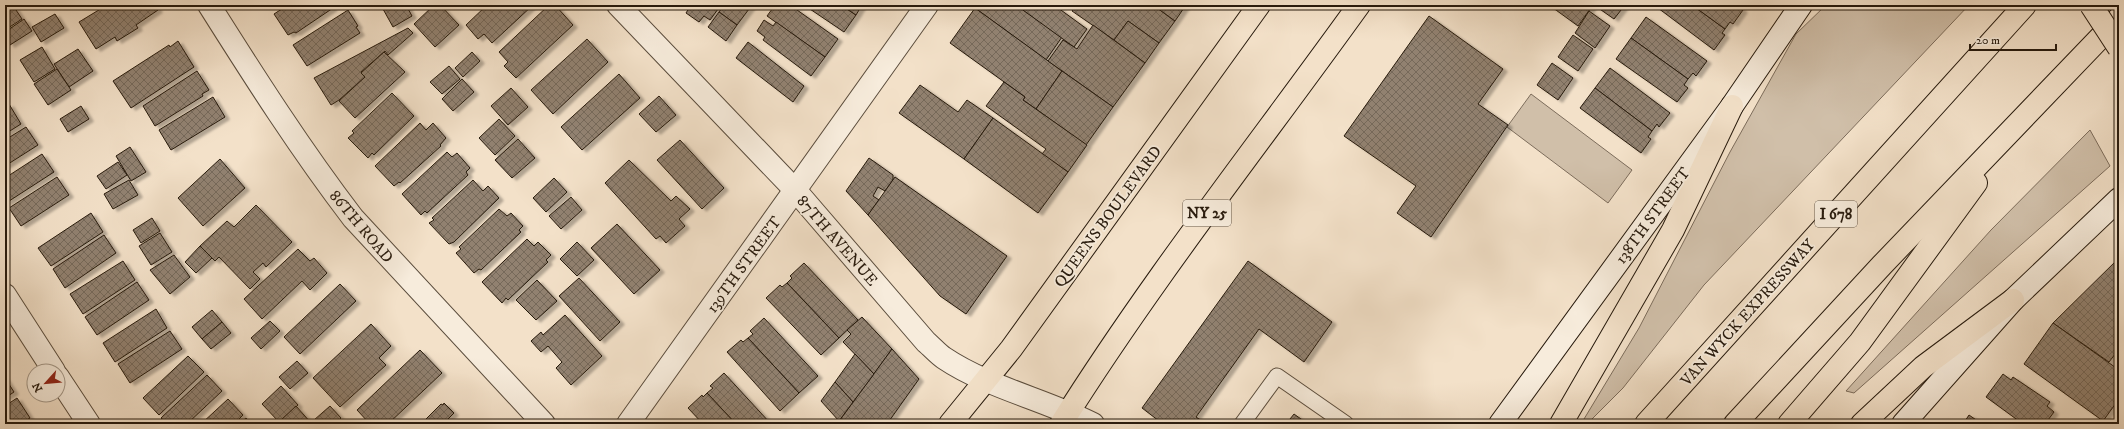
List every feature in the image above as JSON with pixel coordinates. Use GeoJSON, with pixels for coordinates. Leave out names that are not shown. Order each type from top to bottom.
{"type":"FeatureCollection","features":[{"type":"Feature","properties":{"kind":"main road","name":"QUEENS BOULEVARD"},"geometry":{"type":"LineString","coordinates":[[950,424],[1011,349],[1259,5]]}},
{"type":"Feature","properties":{"kind":"main road","name":"NY 25"},"geometry":{"type":"LineString","coordinates":[[1065,418],[1088,381],[1196,228],[1359,5]]}},
{"type":"Feature","properties":{"kind":"main road","name":"VAN WYCK EXPRESSWAY"},"geometry":{"type":"LineString","coordinates":[[1646,424],[2025,5]]}},
{"type":"Feature","properties":{"kind":"main road"},"geometry":{"type":"LineString","coordinates":[[2092,5],[2119,48]]}},
{"type":"Feature","properties":{"kind":"main road"},"geometry":{"type":"LineString","coordinates":[[1735,424],[1882,265],[2119,18]]}},
{"type":"Feature","properties":{"kind":"main road"},"geometry":{"type":"LineString","coordinates":[[1561,424],[1673,230],[1732,106]]}},
{"type":"Feature","properties":{"kind":"main road"},"geometry":{"type":"LineString","coordinates":[[1789,424],[1860,342],[2026,115]]}},
{"type":"Feature","properties":{"kind":"main road"},"geometry":{"type":"LineString","coordinates":[[1862,424],[1923,367],[2013,300]]}},
{"type":"Feature","properties":{"kind":"street","name":"86TH ROAD"},"geometry":{"type":"LineString","coordinates":[[209,5],[272,104],[325,182],[353,218],[544,424]]}},
{"type":"Feature","properties":{"kind":"street","name":"87TH AVENUE"},"geometry":{"type":"LineString","coordinates":[[618,5],[796,191],[926,342],[944,358],[1065,418],[1093,424]]}},
{"type":"Feature","properties":{"kind":"street","name":"139TH STREET"},"geometry":{"type":"LineString","coordinates":[[628,424],[796,191],[824,148],[927,5]]}},
{"type":"Feature","properties":{"kind":"street","name":"138TH STREET"},"geometry":{"type":"LineString","coordinates":[[1500,424],[1732,106],[1801,5]]}},
{"type":"Feature","properties":{"kind":"street"},"geometry":{"type":"LineString","coordinates":[[1903,424],[2013,300],[2119,199]]}},
{"type":"Feature","properties":{"kind":"street"},"geometry":{"type":"LineString","coordinates":[[5,295],[49,363]]}},
{"type":"Feature","properties":{"kind":"street"},"geometry":{"type":"LineString","coordinates":[[66,389],[89,424]]}},
{"type":"Feature","properties":{"kind":"lane"},"geometry":{"type":"LineString","coordinates":[[1242,424],[1277,376],[1346,424]]}},
{"type":"Feature","properties":{"kind":"shaded area"},"geometry":{"type":"Polygon","coordinates":[[[1826,5],[1969,5],[1704,285],[1623,388],[1587,424],[1581,424],[1639,328],[1730,152],[1796,34],[1826,5]]]}},
{"type":"Feature","properties":{"kind":"shaded area"},"geometry":{"type":"Polygon","coordinates":[[[1531,94],[1632,170],[1608,203],[1507,127],[1531,94]]]}},
{"type":"Feature","properties":{"kind":"shaded area"},"geometry":{"type":"Polygon","coordinates":[[[2090,130],[2110,166],[1854,393],[1846,391],[1991,230],[2090,130]]]}},
{"type":"Feature","properties":{"kind":"building"},"geometry":{"type":"Polygon","coordinates":[[[107,5],[155,5],[158,10],[136,25],[138,28],[117,41],[115,37],[96,49],[79,22],[107,5]]]}},
{"type":"Feature","properties":{"kind":"building"},"geometry":{"type":"Polygon","coordinates":[[[288,5],[331,5],[333,8],[296,33],[294,32],[288,35],[274,14],[288,5]]]}},
{"type":"Feature","properties":{"kind":"building"},"geometry":{"type":"Polygon","coordinates":[[[389,5],[406,5],[412,16],[393,27],[383,9],[389,5]]]}},
{"type":"Feature","properties":{"kind":"building"},"geometry":{"type":"Polygon","coordinates":[[[434,5],[440,5],[459,25],[435,47],[414,24],[434,5]]]}},
{"type":"Feature","properties":{"kind":"building"},"geometry":{"type":"Polygon","coordinates":[[[487,5],[533,5],[492,43],[484,34],[478,39],[466,25],[487,5]]]}},
{"type":"Feature","properties":{"kind":"building"},"geometry":{"type":"Polygon","coordinates":[[[549,5],[555,5],[573,25],[516,78],[504,66],[508,62],[499,52],[549,5]]]}},
{"type":"Feature","properties":{"kind":"building"},"geometry":{"type":"Polygon","coordinates":[[[691,5],[721,5],[710,20],[704,16],[699,22],[686,13],[691,5]]]}},
{"type":"Feature","properties":{"kind":"building"},"geometry":{"type":"Polygon","coordinates":[[[724,5],[752,5],[737,25],[719,12],[724,5]]]}},
{"type":"Feature","properties":{"kind":"building"},"geometry":{"type":"Polygon","coordinates":[[[775,5],[790,5],[838,39],[825,57],[767,16],[775,5]]]}},
{"type":"Feature","properties":{"kind":"building"},"geometry":{"type":"Polygon","coordinates":[[[804,5],[841,5],[856,15],[844,32],[804,5]]]}},
{"type":"Feature","properties":{"kind":"building"},"geometry":{"type":"Polygon","coordinates":[[[841,5],[862,5],[856,15],[841,5]]]}},
{"type":"Feature","properties":{"kind":"building"},"geometry":{"type":"Polygon","coordinates":[[[977,5],[1016,5],[1062,37],[1046,60],[975,8],[977,5]]]}},
{"type":"Feature","properties":{"kind":"building"},"geometry":{"type":"Polygon","coordinates":[[[1016,5],[1054,5],[1087,29],[1074,47],[1016,5]]]}},
{"type":"Feature","properties":{"kind":"building"},"geometry":{"type":"Polygon","coordinates":[[[1076,5],[1153,5],[1175,21],[1159,43],[1128,21],[1114,40],[1072,11],[1076,5]]]}},
{"type":"Feature","properties":{"kind":"building"},"geometry":{"type":"Polygon","coordinates":[[[1153,5],[1186,5],[1175,21],[1153,5]]]}},
{"type":"Feature","properties":{"kind":"building"},"geometry":{"type":"Polygon","coordinates":[[[1549,5],[1593,5],[1578,26],[1549,5]]]}},
{"type":"Feature","properties":{"kind":"building"},"geometry":{"type":"Polygon","coordinates":[[[1594,5],[1625,5],[1614,19],[1594,5]]]}},
{"type":"Feature","properties":{"kind":"building"},"geometry":{"type":"Polygon","coordinates":[[[1654,5],[1692,5],[1725,29],[1722,33],[1725,35],[1714,50],[1654,5]]]}},
{"type":"Feature","properties":{"kind":"building"},"geometry":{"type":"Polygon","coordinates":[[[1692,5],[1737,5],[1743,10],[1733,24],[1730,22],[1725,29],[1692,5]]]}},
{"type":"Feature","properties":{"kind":"building"},"geometry":{"type":"Polygon","coordinates":[[[14,7],[22,19],[5,30],[5,13],[14,7]]]}},
{"type":"Feature","properties":{"kind":"building"},"geometry":{"type":"Polygon","coordinates":[[[975,8],[1062,71],[1036,109],[1023,100],[1025,97],[950,43],[975,8]]]}},
{"type":"Feature","properties":{"kind":"building"},"geometry":{"type":"Polygon","coordinates":[[[348,10],[358,26],[356,27],[360,33],[307,66],[293,45],[348,10]]]}},
{"type":"Feature","properties":{"kind":"building"},"geometry":{"type":"Polygon","coordinates":[[[1589,11],[1610,26],[1595,48],[1575,33],[1589,11]]]}},
{"type":"Feature","properties":{"kind":"building"},"geometry":{"type":"Polygon","coordinates":[[[719,12],[737,25],[726,41],[708,27],[719,12]]]}},
{"type":"Feature","properties":{"kind":"building"},"geometry":{"type":"Polygon","coordinates":[[[55,14],[64,28],[41,42],[32,27],[55,14]]]}},
{"type":"Feature","properties":{"kind":"building"},"geometry":{"type":"Polygon","coordinates":[[[1429,16],[1503,69],[1478,104],[1508,125],[1431,237],[1397,213],[1416,186],[1344,136],[1429,16]]]}},
{"type":"Feature","properties":{"kind":"building"},"geometry":{"type":"Polygon","coordinates":[[[1646,17],[1707,61],[1696,76],[1693,73],[1688,79],[1631,38],[1646,17]]]}},
{"type":"Feature","properties":{"kind":"building"},"geometry":{"type":"Polygon","coordinates":[[[24,19],[32,31],[10,45],[5,37],[5,32],[24,19]]]}},
{"type":"Feature","properties":{"kind":"building"},"geometry":{"type":"Polygon","coordinates":[[[764,20],[773,26],[776,22],[825,57],[811,76],[763,40],[765,37],[757,31],[764,20]]]}},
{"type":"Feature","properties":{"kind":"building"},"geometry":{"type":"Polygon","coordinates":[[[1128,21],[1159,43],[1145,63],[1114,40],[1128,21]]]}},
{"type":"Feature","properties":{"kind":"building"},"geometry":{"type":"Polygon","coordinates":[[[1093,25],[1145,63],[1113,107],[1048,61],[1063,40],[1077,49],[1093,25]]]}},
{"type":"Feature","properties":{"kind":"building"},"geometry":{"type":"Polygon","coordinates":[[[408,28],[413,33],[388,55],[385,51],[361,72],[365,77],[339,100],[331,105],[314,78],[408,28]]]}},
{"type":"Feature","properties":{"kind":"building"},"geometry":{"type":"Polygon","coordinates":[[[1573,35],[1593,49],[1578,71],[1558,57],[1573,35]]]}},
{"type":"Feature","properties":{"kind":"building"},"geometry":{"type":"Polygon","coordinates":[[[1631,38],[1688,79],[1684,85],[1688,88],[1677,102],[1616,59],[1631,38]]]}},
{"type":"Feature","properties":{"kind":"building"},"geometry":{"type":"Polygon","coordinates":[[[587,39],[608,62],[553,114],[531,90],[587,39]]]}},
{"type":"Feature","properties":{"kind":"building"},"geometry":{"type":"Polygon","coordinates":[[[178,41],[194,67],[131,108],[113,81],[169,45],[170,47],[178,41]]]}},
{"type":"Feature","properties":{"kind":"building"},"geometry":{"type":"Polygon","coordinates":[[[748,42],[804,86],[793,102],[736,58],[748,42]]]}},
{"type":"Feature","properties":{"kind":"building"},"geometry":{"type":"Polygon","coordinates":[[[42,47],[55,69],[34,82],[20,60],[42,47]]]}},
{"type":"Feature","properties":{"kind":"building"},"geometry":{"type":"Polygon","coordinates":[[[78,49],[93,71],[69,87],[54,64],[78,49]]]}},
{"type":"Feature","properties":{"kind":"building"},"geometry":{"type":"Polygon","coordinates":[[[384,52],[405,72],[355,118],[339,101],[365,77],[361,73],[384,52]]]}},
{"type":"Feature","properties":{"kind":"building"},"geometry":{"type":"Polygon","coordinates":[[[472,52],[480,61],[463,77],[455,68],[472,52]]]}},
{"type":"Feature","properties":{"kind":"building"},"geometry":{"type":"Polygon","coordinates":[[[1552,63],[1573,78],[1558,100],[1537,85],[1552,63]]]}},
{"type":"Feature","properties":{"kind":"building"},"geometry":{"type":"Polygon","coordinates":[[[449,66],[460,79],[442,94],[430,82],[449,66]]]}},
{"type":"Feature","properties":{"kind":"building"},"geometry":{"type":"Polygon","coordinates":[[[1610,68],[1670,113],[1659,127],[1657,124],[1652,131],[1595,88],[1610,68]]]}},
{"type":"Feature","properties":{"kind":"building"},"geometry":{"type":"Polygon","coordinates":[[[57,69],[71,90],[48,105],[34,84],[57,69]]]}},
{"type":"Feature","properties":{"kind":"building"},"geometry":{"type":"Polygon","coordinates":[[[197,71],[209,90],[202,94],[203,96],[155,126],[143,106],[197,71]]]}},
{"type":"Feature","properties":{"kind":"building"},"geometry":{"type":"Polygon","coordinates":[[[1062,71],[1113,107],[1086,145],[1036,109],[1062,71]]]}},
{"type":"Feature","properties":{"kind":"building"},"geometry":{"type":"Polygon","coordinates":[[[619,74],[640,98],[582,150],[561,127],[619,74]]]}},
{"type":"Feature","properties":{"kind":"building"},"geometry":{"type":"Polygon","coordinates":[[[462,79],[474,92],[453,111],[442,99],[462,79]]]}},
{"type":"Feature","properties":{"kind":"building"},"geometry":{"type":"Polygon","coordinates":[[[1004,82],[1025,97],[1023,100],[1087,145],[1068,172],[1042,154],[1046,149],[986,106],[1004,82]]]}},
{"type":"Feature","properties":{"kind":"building"},"geometry":{"type":"Polygon","coordinates":[[[920,85],[958,112],[967,100],[993,118],[964,159],[899,113],[920,85]]]}},
{"type":"Feature","properties":{"kind":"building"},"geometry":{"type":"Polygon","coordinates":[[[511,88],[528,107],[508,125],[491,106],[511,88]]]}},
{"type":"Feature","properties":{"kind":"building"},"geometry":{"type":"Polygon","coordinates":[[[1595,88],[1652,131],[1648,137],[1651,139],[1641,153],[1580,108],[1595,88]]]}},
{"type":"Feature","properties":{"kind":"building"},"geometry":{"type":"Polygon","coordinates":[[[392,93],[414,116],[374,155],[372,153],[368,158],[348,138],[354,133],[352,131],[392,93]]]}},
{"type":"Feature","properties":{"kind":"building"},"geometry":{"type":"Polygon","coordinates":[[[659,96],[676,115],[656,132],[639,114],[659,96]]]}},
{"type":"Feature","properties":{"kind":"building"},"geometry":{"type":"Polygon","coordinates":[[[213,97],[225,117],[171,150],[159,130],[213,97]]]}},
{"type":"Feature","properties":{"kind":"building"},"geometry":{"type":"Polygon","coordinates":[[[9,104],[21,124],[5,134],[5,107],[9,104]]]}},
{"type":"Feature","properties":{"kind":"building"},"geometry":{"type":"Polygon","coordinates":[[[81,106],[89,119],[68,132],[60,119],[81,106]]]}},
{"type":"Feature","properties":{"kind":"building"},"geometry":{"type":"Polygon","coordinates":[[[993,118],[1068,172],[1038,213],[964,159],[993,118]]]}},
{"type":"Feature","properties":{"kind":"building"},"geometry":{"type":"Polygon","coordinates":[[[499,119],[515,136],[495,155],[479,138],[499,119]]]}},
{"type":"Feature","properties":{"kind":"building"},"geometry":{"type":"Polygon","coordinates":[[[420,123],[426,130],[433,123],[446,138],[440,145],[441,146],[400,183],[399,182],[394,186],[375,166],[420,123]]]}},
{"type":"Feature","properties":{"kind":"building"},"geometry":{"type":"Polygon","coordinates":[[[26,127],[38,145],[5,166],[5,140],[26,127]]]}},
{"type":"Feature","properties":{"kind":"building"},"geometry":{"type":"Polygon","coordinates":[[[518,139],[535,158],[512,178],[495,160],[518,139]]]}},
{"type":"Feature","properties":{"kind":"building"},"geometry":{"type":"Polygon","coordinates":[[[680,140],[724,188],[702,209],[657,160],[680,140]]]}},
{"type":"Feature","properties":{"kind":"building"},"geometry":{"type":"Polygon","coordinates":[[[130,147],[146,172],[131,181],[116,156],[130,147]]]}},
{"type":"Feature","properties":{"kind":"building"},"geometry":{"type":"Polygon","coordinates":[[[447,152],[452,157],[457,153],[470,168],[466,172],[468,175],[427,213],[425,211],[421,215],[402,194],[447,152]]]}},
{"type":"Feature","properties":{"kind":"building"},"geometry":{"type":"Polygon","coordinates":[[[42,154],[54,172],[6,203],[5,178],[42,154]]]}},
{"type":"Feature","properties":{"kind":"building"},"geometry":{"type":"Polygon","coordinates":[[[869,158],[893,175],[893,180],[885,191],[878,187],[873,196],[879,200],[868,215],[846,191],[869,158]]]}},
{"type":"Feature","properties":{"kind":"building"},"geometry":{"type":"Polygon","coordinates":[[[220,159],[245,188],[203,226],[178,198],[220,159]]]}},
{"type":"Feature","properties":{"kind":"building"},"geometry":{"type":"Polygon","coordinates":[[[629,160],[671,201],[676,196],[690,209],[679,219],[685,226],[666,243],[660,236],[656,239],[605,183],[629,160]]]}},
{"type":"Feature","properties":{"kind":"building"},"geometry":{"type":"Polygon","coordinates":[[[118,162],[127,175],[106,189],[97,176],[118,162]]]}},
{"type":"Feature","properties":{"kind":"building"},"geometry":{"type":"Polygon","coordinates":[[[57,177],[69,195],[21,226],[9,208],[57,177]]]}},
{"type":"Feature","properties":{"kind":"building"},"geometry":{"type":"Polygon","coordinates":[[[895,177],[1007,256],[966,314],[940,296],[868,215],[895,177]]]}},
{"type":"Feature","properties":{"kind":"building"},"geometry":{"type":"Polygon","coordinates":[[[554,178],[567,192],[546,212],[533,198],[554,178]]]}},
{"type":"Feature","properties":{"kind":"building"},"geometry":{"type":"Polygon","coordinates":[[[129,180],[138,195],[113,209],[104,194],[129,180]]]}},
{"type":"Feature","properties":{"kind":"building"},"geometry":{"type":"Polygon","coordinates":[[[473,180],[483,191],[488,186],[499,198],[454,242],[449,244],[429,223],[434,220],[432,218],[473,180]]]}},
{"type":"Feature","properties":{"kind":"building"},"geometry":{"type":"Polygon","coordinates":[[[571,197],[582,210],[561,229],[549,216],[571,197]]]}},
{"type":"Feature","properties":{"kind":"building"},"geometry":{"type":"Polygon","coordinates":[[[256,205],[292,242],[266,267],[263,263],[253,272],[260,279],[250,289],[219,257],[215,261],[200,246],[227,221],[234,227],[256,205]]]}},
{"type":"Feature","properties":{"kind":"building"},"geometry":{"type":"Polygon","coordinates":[[[499,209],[507,216],[511,213],[523,226],[519,230],[521,232],[481,270],[479,269],[474,273],[456,253],[461,249],[459,247],[499,209]]]}},
{"type":"Feature","properties":{"kind":"building"},"geometry":{"type":"Polygon","coordinates":[[[91,213],[103,232],[51,266],[38,248],[91,213]]]}},
{"type":"Feature","properties":{"kind":"building"},"geometry":{"type":"Polygon","coordinates":[[[152,218],[160,231],[141,243],[133,230],[152,218]]]}},
{"type":"Feature","properties":{"kind":"building"},"geometry":{"type":"Polygon","coordinates":[[[617,224],[660,270],[634,294],[591,248],[617,224]]]}},
{"type":"Feature","properties":{"kind":"building"},"geometry":{"type":"Polygon","coordinates":[[[160,233],[172,252],[151,265],[139,246],[160,233]]]}},
{"type":"Feature","properties":{"kind":"building"},"geometry":{"type":"Polygon","coordinates":[[[104,235],[116,253],[65,288],[53,269],[104,235]]]}},
{"type":"Feature","properties":{"kind":"building"},"geometry":{"type":"Polygon","coordinates":[[[527,239],[534,246],[538,242],[551,255],[546,260],[548,262],[508,300],[506,298],[502,303],[482,282],[527,239]]]}},
{"type":"Feature","properties":{"kind":"building"},"geometry":{"type":"Polygon","coordinates":[[[577,242],[594,260],[577,276],[560,259],[577,242]]]}},
{"type":"Feature","properties":{"kind":"building"},"geometry":{"type":"Polygon","coordinates":[[[200,246],[212,258],[196,273],[185,262],[200,246]]]}},
{"type":"Feature","properties":{"kind":"building"},"geometry":{"type":"Polygon","coordinates":[[[298,249],[310,261],[314,258],[327,273],[310,290],[302,281],[262,319],[244,299],[298,249]]]}},
{"type":"Feature","properties":{"kind":"building"},"geometry":{"type":"Polygon","coordinates":[[[174,255],[190,277],[170,294],[150,270],[174,255]]]}},
{"type":"Feature","properties":{"kind":"building"},"geometry":{"type":"Polygon","coordinates":[[[2119,258],[2119,349],[2109,362],[2053,323],[2119,258]]]}},
{"type":"Feature","properties":{"kind":"building"},"geometry":{"type":"Polygon","coordinates":[[[123,261],[135,280],[83,314],[70,294],[123,261]]]}},
{"type":"Feature","properties":{"kind":"building"},"geometry":{"type":"Polygon","coordinates":[[[1248,261],[1332,322],[1304,362],[1259,329],[1196,417],[1202,421],[1200,424],[1163,424],[1142,408],[1248,261]]]}},
{"type":"Feature","properties":{"kind":"building"},"geometry":{"type":"Polygon","coordinates":[[[804,263],[858,320],[839,338],[787,283],[792,278],[790,276],[804,263]]]}},
{"type":"Feature","properties":{"kind":"building"},"geometry":{"type":"Polygon","coordinates":[[[579,278],[620,322],[600,341],[559,296],[579,278]]]}},
{"type":"Feature","properties":{"kind":"building"},"geometry":{"type":"Polygon","coordinates":[[[537,280],[557,301],[536,320],[516,300],[537,280]]]}},
{"type":"Feature","properties":{"kind":"building"},"geometry":{"type":"Polygon","coordinates":[[[137,282],[149,300],[97,335],[85,317],[137,282]]]}},
{"type":"Feature","properties":{"kind":"building"},"geometry":{"type":"Polygon","coordinates":[[[787,283],[839,338],[821,355],[766,298],[780,285],[782,287],[787,283]]]}},
{"type":"Feature","properties":{"kind":"building"},"geometry":{"type":"Polygon","coordinates":[[[340,284],[356,301],[300,354],[284,337],[340,284]]]}},
{"type":"Feature","properties":{"kind":"building"},"geometry":{"type":"Polygon","coordinates":[[[156,309],[167,328],[115,362],[103,343],[156,309]]]}},
{"type":"Feature","properties":{"kind":"building"},"geometry":{"type":"Polygon","coordinates":[[[212,310],[222,322],[202,339],[192,327],[212,310]]]}},
{"type":"Feature","properties":{"kind":"building"},"geometry":{"type":"Polygon","coordinates":[[[565,315],[602,356],[571,385],[556,368],[562,362],[548,346],[541,352],[531,341],[541,332],[543,335],[565,315]]]}},
{"type":"Feature","properties":{"kind":"building"},"geometry":{"type":"Polygon","coordinates":[[[862,317],[892,349],[874,374],[843,342],[851,334],[847,330],[862,317]]]}},
{"type":"Feature","properties":{"kind":"building"},"geometry":{"type":"Polygon","coordinates":[[[764,318],[818,376],[799,393],[748,338],[753,334],[750,331],[764,318]]]}},
{"type":"Feature","properties":{"kind":"building"},"geometry":{"type":"Polygon","coordinates":[[[270,321],[280,331],[261,349],[251,338],[270,321]]]}},
{"type":"Feature","properties":{"kind":"building"},"geometry":{"type":"Polygon","coordinates":[[[222,322],[231,333],[211,349],[202,339],[222,322]]]}},
{"type":"Feature","properties":{"kind":"building"},"geometry":{"type":"Polygon","coordinates":[[[2053,323],[2119,370],[2119,399],[2103,421],[2024,364],[2053,323]]]}},
{"type":"Feature","properties":{"kind":"building"},"geometry":{"type":"Polygon","coordinates":[[[371,324],[391,346],[379,358],[386,365],[340,407],[313,378],[371,324]]]}},
{"type":"Feature","properties":{"kind":"building"},"geometry":{"type":"Polygon","coordinates":[[[170,331],[182,349],[130,383],[118,364],[170,331]]]}},
{"type":"Feature","properties":{"kind":"building"},"geometry":{"type":"Polygon","coordinates":[[[748,338],[799,393],[780,411],[727,352],[741,340],[743,342],[748,338]]]}},
{"type":"Feature","properties":{"kind":"building"},"geometry":{"type":"Polygon","coordinates":[[[892,349],[919,379],[887,424],[837,424],[892,349]]]}},
{"type":"Feature","properties":{"kind":"building"},"geometry":{"type":"Polygon","coordinates":[[[420,350],[442,373],[388,424],[370,424],[357,410],[420,350]]]}},
{"type":"Feature","properties":{"kind":"building"},"geometry":{"type":"Polygon","coordinates":[[[855,354],[874,374],[853,402],[835,382],[855,354]]]}},
{"type":"Feature","properties":{"kind":"building"},"geometry":{"type":"Polygon","coordinates":[[[188,356],[204,372],[159,415],[143,398],[188,356]]]}},
{"type":"Feature","properties":{"kind":"building"},"geometry":{"type":"Polygon","coordinates":[[[297,361],[308,373],[290,389],[279,377],[297,361]]]}},
{"type":"Feature","properties":{"kind":"building"},"geometry":{"type":"Polygon","coordinates":[[[724,373],[771,424],[736,424],[707,393],[713,388],[710,386],[724,373]]]}},
{"type":"Feature","properties":{"kind":"building"},"geometry":{"type":"Polygon","coordinates":[[[2003,374],[2011,380],[2013,377],[2050,402],[2047,406],[2054,412],[2045,424],[2023,424],[1986,397],[2003,374]]]}},
{"type":"Feature","properties":{"kind":"building"},"geometry":{"type":"Polygon","coordinates":[[[207,375],[222,391],[187,424],[167,424],[161,418],[207,375]]]}},
{"type":"Feature","properties":{"kind":"building"},"geometry":{"type":"Polygon","coordinates":[[[5,378],[14,392],[5,398],[5,378]]]}},
{"type":"Feature","properties":{"kind":"building"},"geometry":{"type":"Polygon","coordinates":[[[835,382],[853,402],[839,421],[821,401],[835,382]]]}},
{"type":"Feature","properties":{"kind":"building"},"geometry":{"type":"Polygon","coordinates":[[[281,386],[298,405],[279,422],[262,404],[281,386]]]}},
{"type":"Feature","properties":{"kind":"building"},"geometry":{"type":"Polygon","coordinates":[[[707,393],[736,424],[703,424],[688,408],[702,395],[703,397],[707,393]]]}},
{"type":"Feature","properties":{"kind":"building"},"geometry":{"type":"Polygon","coordinates":[[[17,398],[30,418],[20,424],[5,424],[5,406],[17,398]]]}},
{"type":"Feature","properties":{"kind":"building"},"geometry":{"type":"Polygon","coordinates":[[[228,399],[243,415],[234,424],[201,424],[228,399]]]}},
{"type":"Feature","properties":{"kind":"building"},"geometry":{"type":"Polygon","coordinates":[[[444,403],[454,413],[443,424],[425,424],[423,422],[441,404],[443,405],[444,403]]]}},
{"type":"Feature","properties":{"kind":"building"},"geometry":{"type":"Polygon","coordinates":[[[296,406],[312,424],[286,424],[283,421],[281,424],[279,422],[296,406]]]}},
{"type":"Feature","properties":{"kind":"building"},"geometry":{"type":"Polygon","coordinates":[[[330,406],[341,418],[335,424],[318,424],[314,420],[330,406]]]}},
{"type":"Feature","properties":{"kind":"building"},"geometry":{"type":"Polygon","coordinates":[[[1294,414],[1308,424],[1286,424],[1294,414]]]}},
{"type":"Feature","properties":{"kind":"building"},"geometry":{"type":"Polygon","coordinates":[[[1969,415],[1982,424],[1963,424],[1969,415]]]}},
{"type":"Feature","properties":{"kind":"building"},"geometry":{"type":"Polygon","coordinates":[[[246,418],[252,424],[239,424],[246,418]]]}}]}
